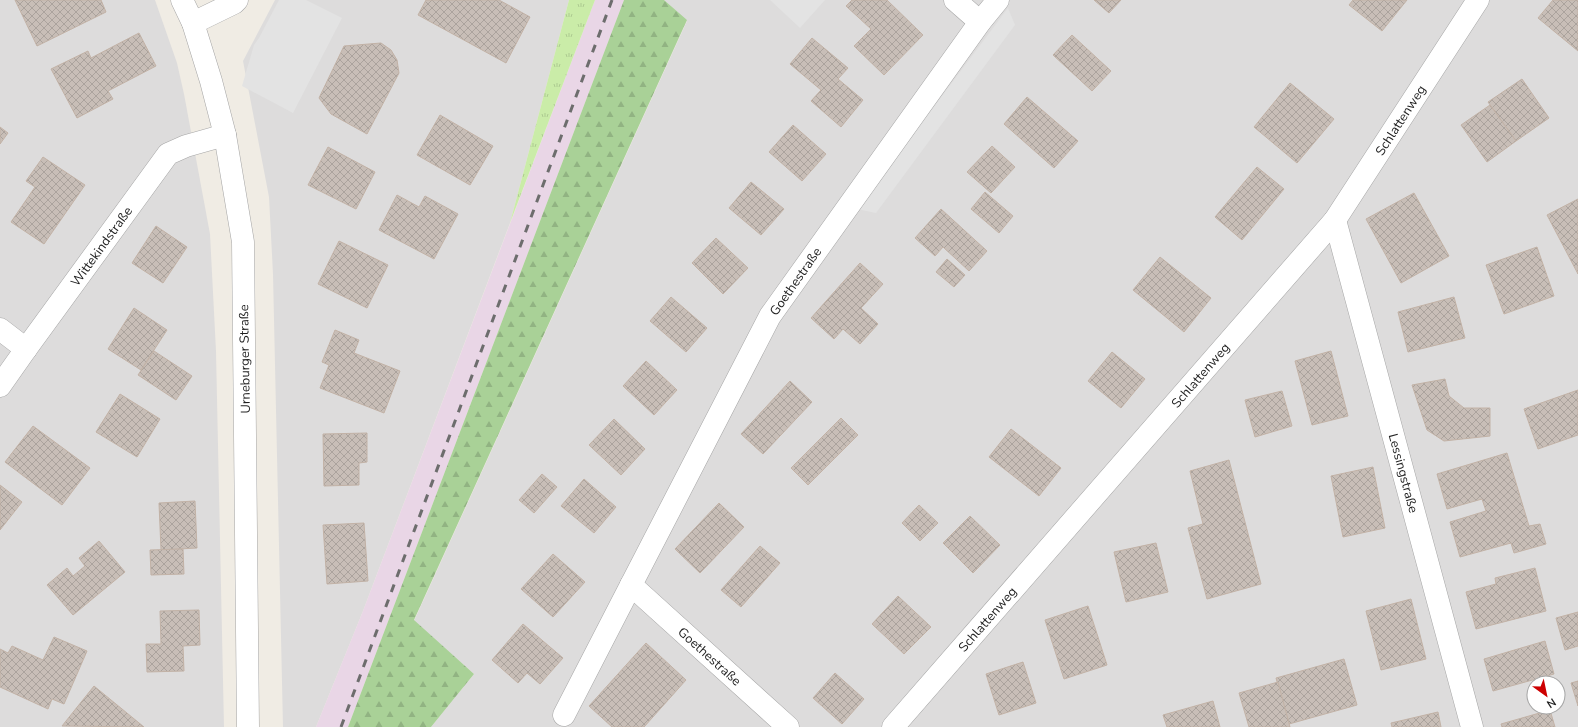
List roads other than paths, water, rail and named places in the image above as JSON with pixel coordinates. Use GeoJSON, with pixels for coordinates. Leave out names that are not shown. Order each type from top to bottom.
{"type":"FeatureCollection","features":[{"type":"Feature","properties":{"kind":"street","name":"Urneburger Straße"},"geometry":{"type":"LineString","coordinates":[[182,0],[193,23],[211,81],[225,136],[243,242],[248,727]]}},
{"type":"Feature","properties":{"kind":"street"},"geometry":{"type":"LineString","coordinates":[[193,23],[234,3],[237,0]]}},
{"type":"Feature","properties":{"kind":"street"},"geometry":{"type":"LineString","coordinates":[[955,0],[980,22]]}},
{"type":"Feature","properties":{"kind":"street","name":"Goethestraße"},"geometry":{"type":"LineString","coordinates":[[564,715],[770,316],[980,22],[998,0]]}},
{"type":"Feature","properties":{"kind":"street","name":"Schlattenweg"},"geometry":{"type":"LineString","coordinates":[[893,727],[1335,220],[1478,0]]}},
{"type":"Feature","properties":{"kind":"street","name":"Wittekindstraße"},"geometry":{"type":"LineString","coordinates":[[0,386],[168,154],[186,146],[225,136]]}},
{"type":"Feature","properties":{"kind":"street","name":"Lessingstraße"},"geometry":{"type":"LineString","coordinates":[[1335,220],[1472,727]]}},
{"type":"Feature","properties":{"kind":"street"},"geometry":{"type":"LineString","coordinates":[[0,329],[26,349]]}},
{"type":"Feature","properties":{"kind":"street","name":"Goethestraße"},"geometry":{"type":"LineString","coordinates":[[631,585],[788,727]]}},
{"type":"Feature","properties":{"kind":"railway"},"geometry":{"type":"LineString","coordinates":[[341,727],[612,0]]}}]}
